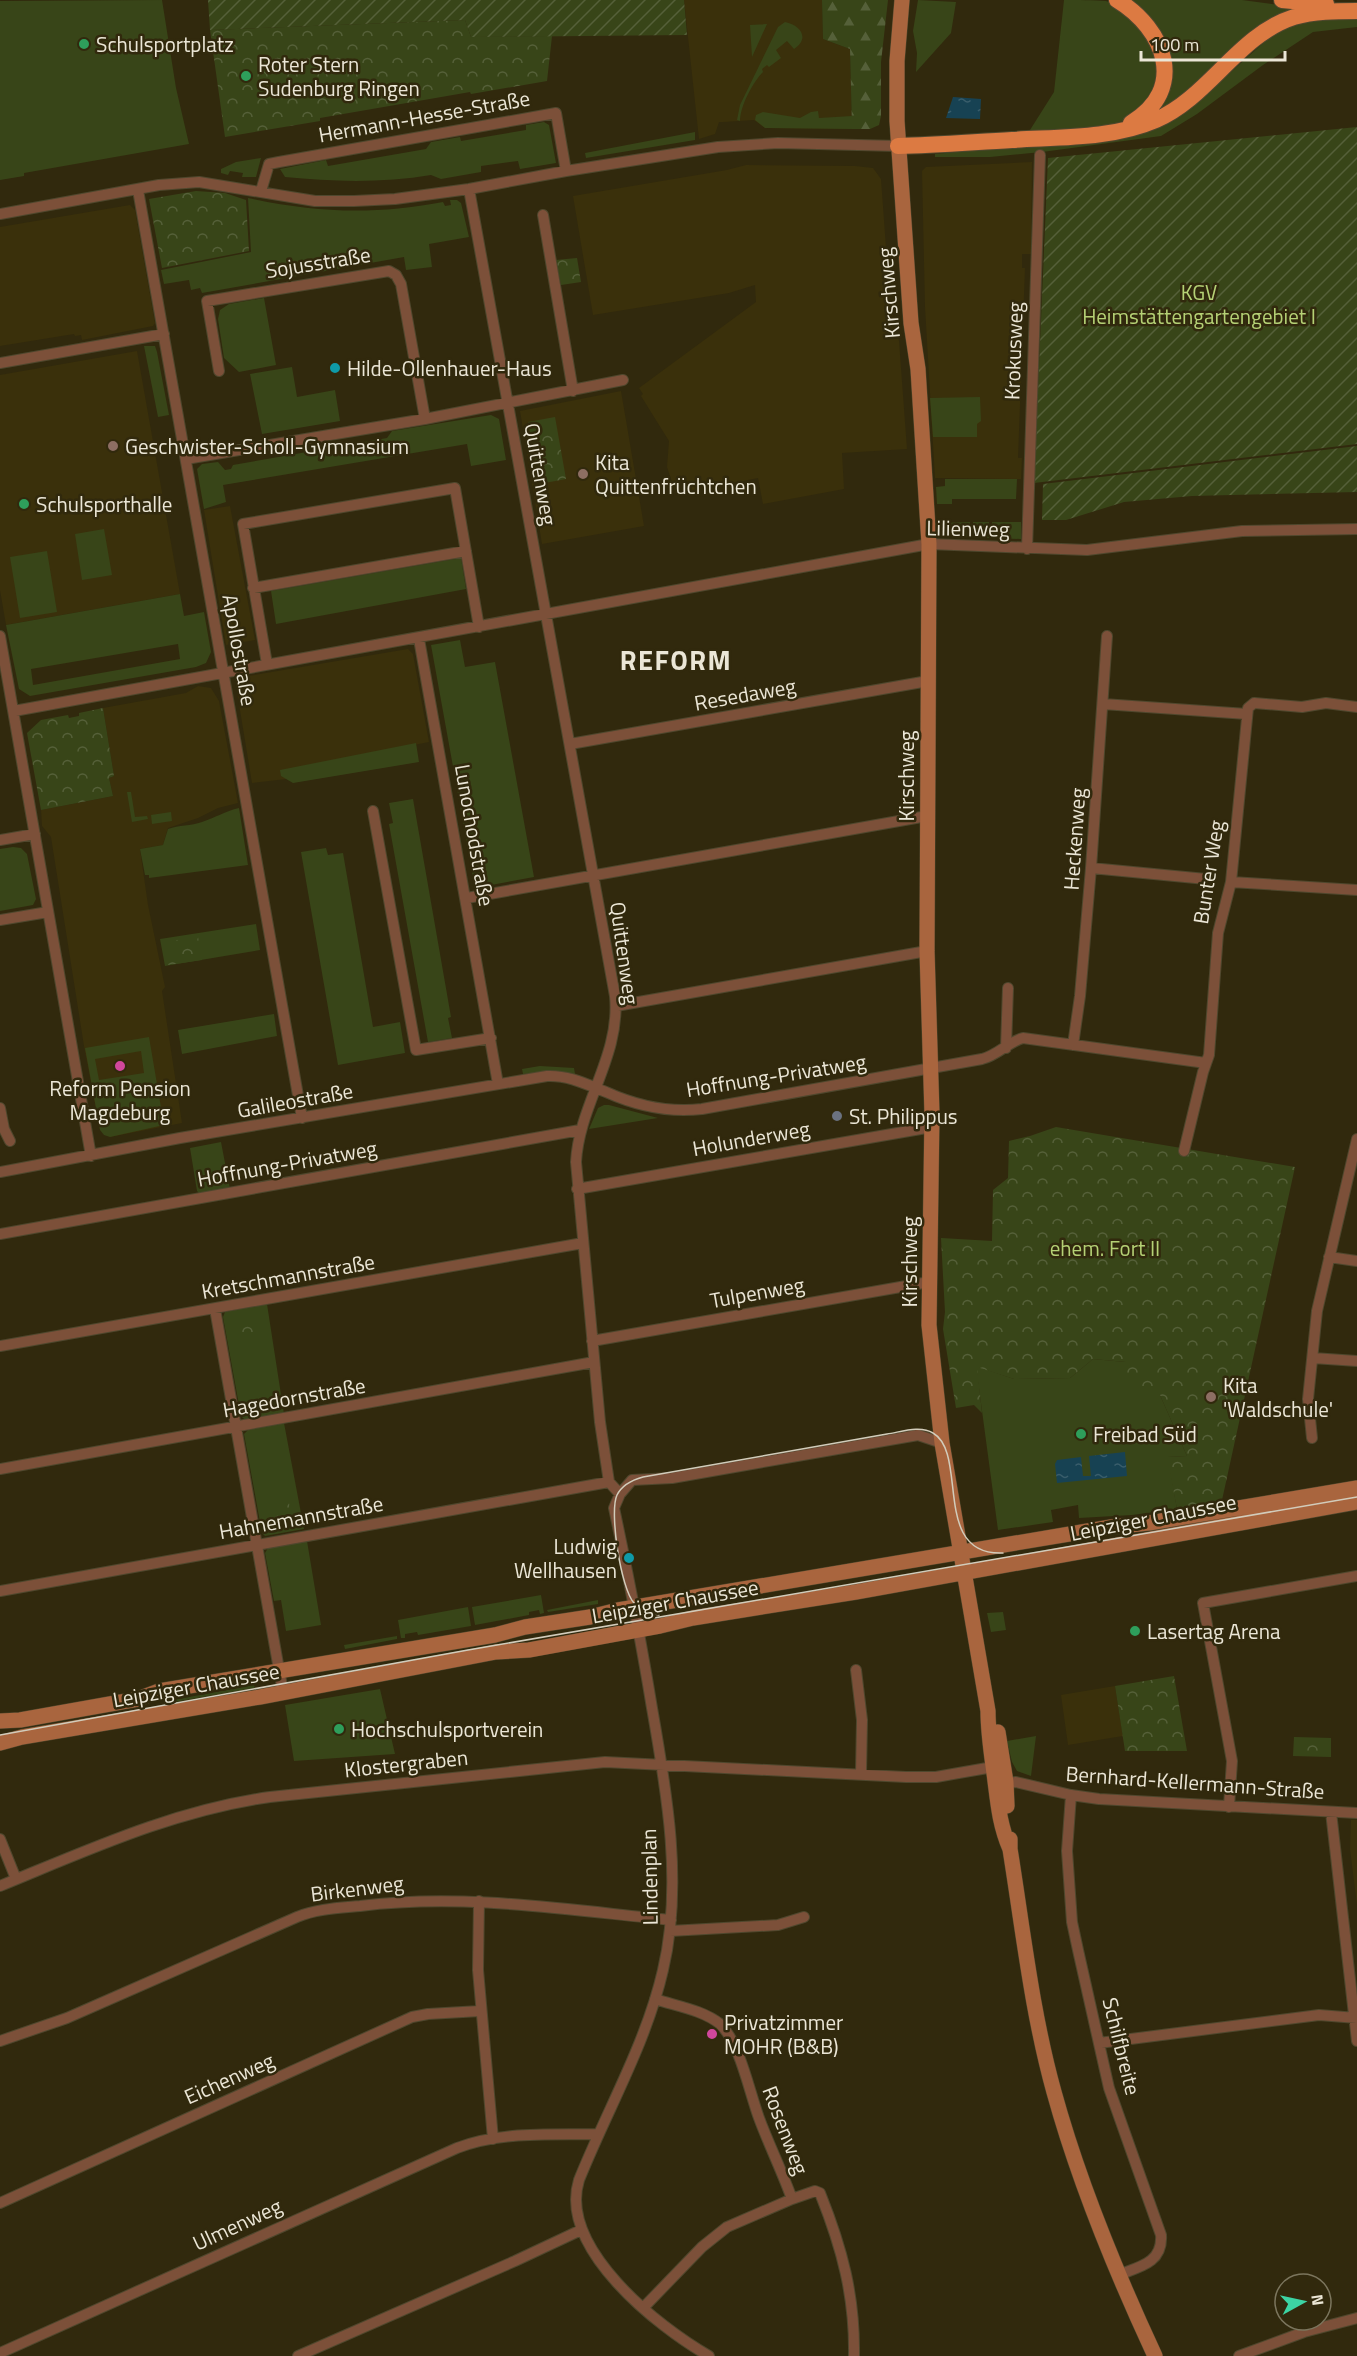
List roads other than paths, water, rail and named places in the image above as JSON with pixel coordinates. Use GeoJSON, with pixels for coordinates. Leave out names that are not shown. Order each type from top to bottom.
{"type":"FeatureCollection","features":[{"type":"Feature","properties":{"kind":"highway"},"geometry":{"type":"LineString","coordinates":[[1112,132],[1137,119],[1152,106],[1161,87],[1164,65],[1161,48],[1153,32],[1136,13],[1117,0]]}},
{"type":"Feature","properties":{"kind":"highway"},"geometry":{"type":"LineString","coordinates":[[1282,0],[1357,4]]}},
{"type":"Feature","properties":{"kind":"highway"},"geometry":{"type":"LineString","coordinates":[[898,146],[1036,139],[1112,132],[1144,124],[1172,111],[1192,97],[1252,42],[1281,22],[1316,12],[1357,11]]}},
{"type":"Feature","properties":{"kind":"main road","name":"Kirschweg"},"geometry":{"type":"LineString","coordinates":[[902,0],[896,82],[898,146],[911,323],[918,369],[929,544],[927,951],[932,1127],[929,1282],[931,1348],[942,1443],[962,1551]]}},
{"type":"Feature","properties":{"kind":"main road","name":"Leipziger Chaussee"},"geometry":{"type":"LineString","coordinates":[[0,1721],[115,1703],[159,1691],[428,1647],[525,1627],[909,1563],[962,1551],[1149,1523],[1357,1488]]}},
{"type":"Feature","properties":{"kind":"main road","name":"Leipziger Chaussee"},"geometry":{"type":"LineString","coordinates":[[0,1743],[22,1737],[496,1652],[529,1650],[693,1618],[966,1573],[1357,1502]]}},
{"type":"Feature","properties":{"kind":"main road"},"geometry":{"type":"LineString","coordinates":[[962,1551],[988,1711],[988,1733],[993,1767],[1001,1783]]}},
{"type":"Feature","properties":{"kind":"main road"},"geometry":{"type":"LineString","coordinates":[[988,1711],[998,1731],[1001,1783],[1010,1849],[1039,2025],[1053,2090],[1072,2154],[1118,2275],[1155,2356]]}},
{"type":"Feature","properties":{"kind":"street","name":"Hermann-Hesse-Straße"},"geometry":{"type":"LineString","coordinates":[[261,191],[269,164],[556,113],[566,171]]}},
{"type":"Feature","properties":{"kind":"street"},"geometry":{"type":"LineString","coordinates":[[0,214],[199,182],[315,201],[395,199],[469,189],[707,148],[762,143],[898,146]]}},
{"type":"Feature","properties":{"kind":"street","name":"Krokusweg"},"geometry":{"type":"LineString","coordinates":[[1027,549],[1040,155]]}},
{"type":"Feature","properties":{"kind":"street","name":"Quittenweg"},"geometry":{"type":"LineString","coordinates":[[469,189],[616,1006],[611,1046],[580,1130],[576,1162],[594,1362],[609,1482]]}},
{"type":"Feature","properties":{"kind":"street","name":"Apollostraße"},"geometry":{"type":"LineString","coordinates":[[138,190],[302,1118]]}},
{"type":"Feature","properties":{"kind":"street"},"geometry":{"type":"LineString","coordinates":[[543,214],[573,391]]}},
{"type":"Feature","properties":{"kind":"street","name":"Sojusstraße"},"geometry":{"type":"LineString","coordinates":[[219,371],[207,301],[389,271],[396,274],[401,284],[425,419]]}},
{"type":"Feature","properties":{"kind":"street"},"geometry":{"type":"LineString","coordinates":[[0,363],[164,334]]}},
{"type":"Feature","properties":{"kind":"street","name":"Quittenweg"},"geometry":{"type":"LineString","coordinates":[[508,403],[623,380]]}},
{"type":"Feature","properties":{"kind":"street"},"geometry":{"type":"LineString","coordinates":[[186,459],[508,403]]}},
{"type":"Feature","properties":{"kind":"street"},"geometry":{"type":"LineString","coordinates":[[267,664],[243,525],[455,488],[479,627]]}},
{"type":"Feature","properties":{"kind":"street","name":"Lilienweg"},"geometry":{"type":"LineString","coordinates":[[14,711],[267,664],[419,639],[546,613],[929,544],[1087,550],[1242,531],[1357,530]]}},
{"type":"Feature","properties":{"kind":"street"},"geometry":{"type":"LineString","coordinates":[[253,588],[466,551]]}},
{"type":"Feature","properties":{"kind":"street"},"geometry":{"type":"LineString","coordinates":[[0,636],[91,1156]]}},
{"type":"Feature","properties":{"kind":"street","name":"Heckenweg"},"geometry":{"type":"LineString","coordinates":[[1073,1045],[1080,996],[1091,868],[1107,636]]}},
{"type":"Feature","properties":{"kind":"street","name":"Lunochodstraße"},"geometry":{"type":"LineString","coordinates":[[419,639],[467,898],[498,1084]]}},
{"type":"Feature","properties":{"kind":"street","name":"Resedaweg"},"geometry":{"type":"LineString","coordinates":[[570,744],[928,681]]}},
{"type":"Feature","properties":{"kind":"street"},"geometry":{"type":"LineString","coordinates":[[1103,704],[1247,714],[1249,706],[1254,703],[1302,707],[1323,703],[1357,707]]}},
{"type":"Feature","properties":{"kind":"street","name":"Bunter Weg"},"geometry":{"type":"LineString","coordinates":[[1184,1151],[1209,1055],[1218,933],[1228,902],[1231,882],[1247,714]]}},
{"type":"Feature","properties":{"kind":"street"},"geometry":{"type":"LineString","coordinates":[[373,811],[416,1050],[491,1038]]}},
{"type":"Feature","properties":{"kind":"street"},"geometry":{"type":"LineString","coordinates":[[467,898],[927,816]]}},
{"type":"Feature","properties":{"kind":"street"},"geometry":{"type":"LineString","coordinates":[[0,840],[35,834]]}},
{"type":"Feature","properties":{"kind":"street"},"geometry":{"type":"LineString","coordinates":[[1091,868],[1206,879]]}},
{"type":"Feature","properties":{"kind":"street"},"geometry":{"type":"LineString","coordinates":[[1231,882],[1357,890]]}},
{"type":"Feature","properties":{"kind":"street"},"geometry":{"type":"LineString","coordinates":[[0,920],[48,912]]}},
{"type":"Feature","properties":{"kind":"street"},"geometry":{"type":"LineString","coordinates":[[616,1006],[927,951]]}},
{"type":"Feature","properties":{"kind":"street"},"geometry":{"type":"LineString","coordinates":[[1006,1048],[1008,988]]}},
{"type":"Feature","properties":{"kind":"street","name":"Hoffnung-Privatweg"},"geometry":{"type":"LineString","coordinates":[[596,1088],[650,1107],[684,1111],[987,1058],[1006,1048],[1015,1040],[1024,1038],[1206,1063]]}},
{"type":"Feature","properties":{"kind":"street","name":"Galileostraße"},"geometry":{"type":"LineString","coordinates":[[0,1172],[553,1076],[578,1081],[596,1088]]}},
{"type":"Feature","properties":{"kind":"street"},"geometry":{"type":"LineString","coordinates":[[0,1108],[4,1129],[10,1141]]}},
{"type":"Feature","properties":{"kind":"street","name":"Holunderweg"},"geometry":{"type":"LineString","coordinates":[[577,1189],[932,1127]]}},
{"type":"Feature","properties":{"kind":"street","name":"Hoffnung-Privatweg"},"geometry":{"type":"LineString","coordinates":[[0,1234],[580,1130]]}},
{"type":"Feature","properties":{"kind":"street"},"geometry":{"type":"LineString","coordinates":[[1312,1438],[1308,1399],[1317,1311],[1357,1139]]}},
{"type":"Feature","properties":{"kind":"street","name":"Kretschmannstraße"},"geometry":{"type":"LineString","coordinates":[[0,1346],[583,1243]]}},
{"type":"Feature","properties":{"kind":"street"},"geometry":{"type":"LineString","coordinates":[[1329,1257],[1357,1261]]}},
{"type":"Feature","properties":{"kind":"street","name":"Tulpenweg"},"geometry":{"type":"LineString","coordinates":[[592,1341],[929,1282]]}},
{"type":"Feature","properties":{"kind":"street"},"geometry":{"type":"LineString","coordinates":[[215,1309],[283,1692]]}},
{"type":"Feature","properties":{"kind":"street"},"geometry":{"type":"LineString","coordinates":[[1312,1358],[1357,1361]]}},
{"type":"Feature","properties":{"kind":"street","name":"Hagedornstraße"},"geometry":{"type":"LineString","coordinates":[[0,1469],[594,1362]]}},
{"type":"Feature","properties":{"kind":"street"},"geometry":{"type":"LineString","coordinates":[[634,1609],[614,1508],[620,1494],[632,1480],[672,1478],[918,1435],[942,1443]]}},
{"type":"Feature","properties":{"kind":"street"},"geometry":{"type":"LineString","coordinates":[[609,1482],[620,1494]]}},
{"type":"Feature","properties":{"kind":"street","name":"Hahnemannstraße"},"geometry":{"type":"LineString","coordinates":[[0,1591],[609,1482]]}},
{"type":"Feature","properties":{"kind":"street"},"geometry":{"type":"LineString","coordinates":[[1229,1807],[1232,1761],[1203,1604],[1357,1576]]}},
{"type":"Feature","properties":{"kind":"street","name":"Lindenplan"},"geometry":{"type":"LineString","coordinates":[[581,2230],[576,2212],[575,2193],[598,2134],[632,2064],[655,1999],[671,1925],[672,1876],[662,1764],[634,1609]]}},
{"type":"Feature","properties":{"kind":"street"},"geometry":{"type":"LineString","coordinates":[[856,1671],[862,1720],[861,1774]]}},
{"type":"Feature","properties":{"kind":"street","name":"Klostergraben"},"geometry":{"type":"LineString","coordinates":[[0,1886],[161,1823],[204,1809],[238,1802],[600,1762],[936,1777],[993,1767]]}},
{"type":"Feature","properties":{"kind":"street","name":"Bernhard-Kellermann-Straße"},"geometry":{"type":"LineString","coordinates":[[1001,1783],[1016,1782],[1099,1799],[1357,1813]]}},
{"type":"Feature","properties":{"kind":"street","name":"Schilfbreite"},"geometry":{"type":"LineString","coordinates":[[1071,1795],[1067,1851],[1072,1922],[1109,2088],[1161,2235],[1162,2246],[1150,2263],[1118,2275]]}},
{"type":"Feature","properties":{"kind":"street"},"geometry":{"type":"LineString","coordinates":[[1332,1812],[1357,2041]]}},
{"type":"Feature","properties":{"kind":"street"},"geometry":{"type":"LineString","coordinates":[[0,1839],[16,1879]]}},
{"type":"Feature","properties":{"kind":"street","name":"Birkenweg"},"geometry":{"type":"LineString","coordinates":[[0,2041],[67,2018],[309,1913],[422,1900],[479,1901],[671,1925],[778,1925],[804,1917]]}},
{"type":"Feature","properties":{"kind":"street"},"geometry":{"type":"LineString","coordinates":[[479,1901],[477,1957],[480,2011],[493,2139]]}},
{"type":"Feature","properties":{"kind":"street","name":"Rosenweg"},"geometry":{"type":"LineString","coordinates":[[655,1999],[708,2017],[727,2032],[792,2199],[814,2191],[821,2194],[848,2277],[854,2356]]}},
{"type":"Feature","properties":{"kind":"street","name":"Eichenweg"},"geometry":{"type":"LineString","coordinates":[[0,2203],[412,2017],[480,2011]]}},
{"type":"Feature","properties":{"kind":"street"},"geometry":{"type":"LineString","coordinates":[[1099,2043],[1319,2015],[1356,2018]]}},
{"type":"Feature","properties":{"kind":"street","name":"Ulmenweg"},"geometry":{"type":"LineString","coordinates":[[0,2353],[449,2151],[471,2143],[493,2139],[598,2134]]}},
{"type":"Feature","properties":{"kind":"street"},"geometry":{"type":"LineString","coordinates":[[643,2308],[702,2247],[727,2227],[740,2219],[792,2199]]}},
{"type":"Feature","properties":{"kind":"street"},"geometry":{"type":"LineString","coordinates":[[298,2356],[581,2230],[607,2269],[643,2308],[694,2352],[710,2356]]}},
{"type":"Feature","properties":{"kind":"street"},"geometry":{"type":"LineString","coordinates":[[1239,2356],[1298,2334],[1357,2318]]}},
{"type":"Feature","properties":{"kind":"water"},"geometry":{"type":"Polygon","coordinates":[[[953,97],[981,99],[980,119],[946,118],[953,97]]]}},
{"type":"Feature","properties":{"kind":"water"},"geometry":{"type":"Polygon","coordinates":[[[1125,1452],[1127,1476],[1057,1483],[1055,1464],[1057,1460],[1081,1457],[1083,1476],[1091,1476],[1089,1456],[1125,1452]]]}},
{"type":"Feature","properties":{"kind":"tram line"},"geometry":{"type":"LineString","coordinates":[[659,1615],[639,1608],[629,1595],[615,1533],[614,1517],[617,1495],[628,1483],[643,1477],[916,1429],[928,1431],[943,1444],[949,1461],[959,1522],[967,1538],[981,1550],[1003,1553]]}},
{"type":"Feature","properties":{"kind":"tram line"},"geometry":{"type":"LineString","coordinates":[[0,1735],[468,1650],[1357,1497]]}},
{"type":"Feature","properties":{"kind":"place","name":"Schulsportplatz"},"geometry":{"type":"Point","coordinates":[84,44]}},
{"type":"Feature","properties":{"kind":"place","name":"Roter Stern Sudenburg Ringen"},"geometry":{"type":"Point","coordinates":[246,76]}},
{"type":"Feature","properties":{"kind":"place","name":"Hilde-Ollenhauer-Haus"},"geometry":{"type":"Point","coordinates":[335,368]}},
{"type":"Feature","properties":{"kind":"place","name":"Geschwister-Scholl-Gymnasium"},"geometry":{"type":"Point","coordinates":[113,446]}},
{"type":"Feature","properties":{"kind":"place","name":"Kita Quittenfrüchtchen"},"geometry":{"type":"Point","coordinates":[583,474]}},
{"type":"Feature","properties":{"kind":"place","name":"Schulsporthalle"},"geometry":{"type":"Point","coordinates":[24,504]}},
{"type":"Feature","properties":{"kind":"place","name":"Reform Pension Magdeburg"},"geometry":{"type":"Point","coordinates":[120,1066]}},
{"type":"Feature","properties":{"kind":"place","name":"St. Philippus"},"geometry":{"type":"Point","coordinates":[837,1116]}},
{"type":"Feature","properties":{"kind":"place","name":"Kita 'Waldschule'"},"geometry":{"type":"Point","coordinates":[1211,1397]}},
{"type":"Feature","properties":{"kind":"place","name":"Freibad Süd"},"geometry":{"type":"Point","coordinates":[1081,1434]}},
{"type":"Feature","properties":{"kind":"place","name":"Ludwig Wellhausen"},"geometry":{"type":"Point","coordinates":[629,1558]}},
{"type":"Feature","properties":{"kind":"place","name":"Lasertag Arena"},"geometry":{"type":"Point","coordinates":[1135,1631]}},
{"type":"Feature","properties":{"kind":"place","name":"Hochschulsportverein"},"geometry":{"type":"Point","coordinates":[339,1729]}},
{"type":"Feature","properties":{"kind":"place","name":"Privatzimmer MOHR (B&B)"},"geometry":{"type":"Point","coordinates":[712,2034]}},
{"type":"Feature","properties":{"kind":"district","name":"REFORM"},"geometry":{"type":"Point","coordinates":[676,659]}},
{"type":"Feature","properties":{"kind":"park label","name":"KGV Heimstättengartengebiet I"},"geometry":{"type":"Point","coordinates":[1199,304]}},
{"type":"Feature","properties":{"kind":"park label","name":"ehem. Fort II"},"geometry":{"type":"Point","coordinates":[1105,1248]}}]}
